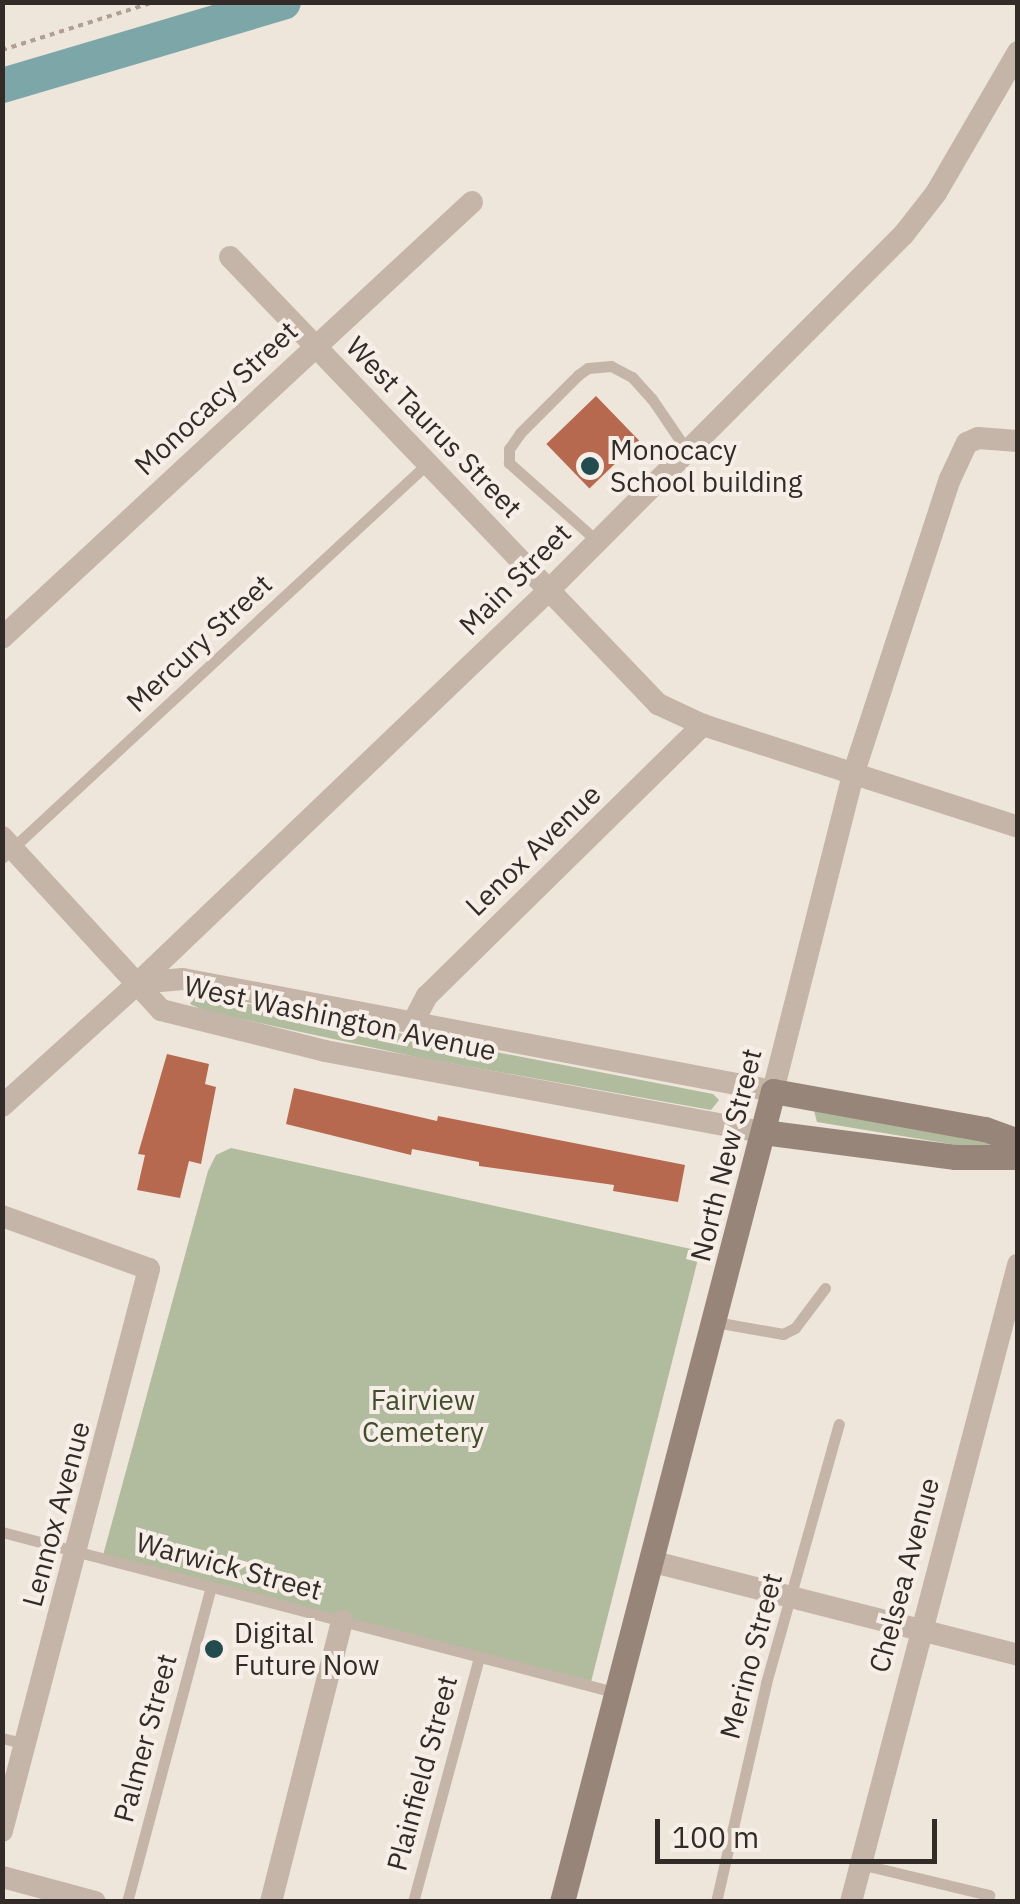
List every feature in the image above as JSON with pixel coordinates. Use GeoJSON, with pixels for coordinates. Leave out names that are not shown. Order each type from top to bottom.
{"type":"FeatureCollection","features":[{"type":"Feature","properties":{"kind":"street","name":"Main Street"},"geometry":{"type":"LineString","coordinates":[[2,1106],[138,984],[548,591],[904,234],[936,193],[1018,52]]}},
{"type":"Feature","properties":{"kind":"street","name":"Monocacy Street"},"geometry":{"type":"LineString","coordinates":[[2,638],[472,202]]}},
{"type":"Feature","properties":{"kind":"street","name":"West Taurus Street"},"geometry":{"type":"LineString","coordinates":[[230,256],[658,704],[703,725],[1018,827]]}},
{"type":"Feature","properties":{"kind":"street","name":"North New Street"},"geometry":{"type":"LineString","coordinates":[[562,1902],[654,1562],[854,772],[960,451],[978,438],[1018,441]]}},
{"type":"Feature","properties":{"kind":"street","name":"Lenox Avenue"},"geometry":{"type":"LineString","coordinates":[[412,1024],[427,996],[703,725]]}},
{"type":"Feature","properties":{"kind":"street"},"geometry":{"type":"LineString","coordinates":[[6,848],[138,984]]}},
{"type":"Feature","properties":{"kind":"street","name":"West Washington Avenue"},"geometry":{"type":"LineString","coordinates":[[138,984],[183,979],[774,1091]]}},
{"type":"Feature","properties":{"kind":"street","name":"West Washington Avenue"},"geometry":{"type":"LineString","coordinates":[[138,984],[161,1010],[203,1024],[763,1132]]}},
{"type":"Feature","properties":{"kind":"street"},"geometry":{"type":"LineString","coordinates":[[774,1091],[985,1129],[1018,1140]]}},
{"type":"Feature","properties":{"kind":"street"},"geometry":{"type":"LineString","coordinates":[[763,1132],[956,1156],[1018,1157]]}},
{"type":"Feature","properties":{"kind":"street","name":"Lennox Avenue"},"geometry":{"type":"LineString","coordinates":[[2,1216],[149,1269],[2,1831]]}},
{"type":"Feature","properties":{"kind":"street","name":"Chelsea Avenue"},"geometry":{"type":"LineString","coordinates":[[851,1902],[1018,1265]]}},
{"type":"Feature","properties":{"kind":"street"},"geometry":{"type":"LineString","coordinates":[[654,1562],[1018,1655]]}},
{"type":"Feature","properties":{"kind":"street"},"geometry":{"type":"LineString","coordinates":[[271,1902],[342,1621]]}},
{"type":"Feature","properties":{"kind":"street"},"geometry":{"type":"LineString","coordinates":[[2,1877],[95,1902]]}},
{"type":"Feature","properties":{"kind":"lane"},"geometry":{"type":"LineString","coordinates":[[597,541],[509,463],[509,449],[520,432],[588,368],[612,366],[632,377],[686,449]]}},
{"type":"Feature","properties":{"kind":"lane","name":"Mercury Street"},"geometry":{"type":"LineString","coordinates":[[6,848],[428,463]]}},
{"type":"Feature","properties":{"kind":"lane"},"geometry":{"type":"LineString","coordinates":[[714,1322],[783,1334],[795,1328],[824,1288]]}},
{"type":"Feature","properties":{"kind":"lane","name":"Merino Street"},"geometry":{"type":"LineString","coordinates":[[716,1902],[766,1684],[838,1424]]}},
{"type":"Feature","properties":{"kind":"lane","name":"Warwick Street"},"geometry":{"type":"LineString","coordinates":[[2,1532],[618,1693]]}},
{"type":"Feature","properties":{"kind":"lane","name":"Palmer Street"},"geometry":{"type":"LineString","coordinates":[[126,1902],[211,1587]]}},
{"type":"Feature","properties":{"kind":"lane","name":"Plainfield Street"},"geometry":{"type":"LineString","coordinates":[[413,1902],[479,1657]]}},
{"type":"Feature","properties":{"kind":"lane"},"geometry":{"type":"LineString","coordinates":[[2,1738],[26,1744]]}},
{"type":"Feature","properties":{"kind":"lane"},"geometry":{"type":"LineString","coordinates":[[860,1864],[988,1898]]}},
{"type":"Feature","properties":{"kind":"path"},"geometry":{"type":"LineString","coordinates":[[2,50],[154,2]]}},
{"type":"Feature","properties":{"kind":"green space"},"geometry":{"type":"Polygon","coordinates":[[[197,994],[713,1094],[719,1100],[711,1110],[421,1058],[205,1011],[190,1004],[197,994]]]}},
{"type":"Feature","properties":{"kind":"green space"},"geometry":{"type":"Polygon","coordinates":[[[813,1107],[1001,1143],[993,1151],[817,1122],[813,1107]]]}},
{"type":"Feature","properties":{"kind":"green space","name":"Fairview Cemetery"},"geometry":{"type":"Polygon","coordinates":[[[231,1148],[700,1251],[590,1686],[102,1559],[208,1171],[216,1155],[231,1148]]]}},
{"type":"Feature","properties":{"kind":"building","name":"Monocacy School building"},"geometry":{"type":"Polygon","coordinates":[[[596,396],[639,441],[589,489],[546,444],[596,396]]]}},
{"type":"Feature","properties":{"kind":"building"},"geometry":{"type":"Polygon","coordinates":[[[167,1054],[209,1064],[205,1084],[216,1087],[201,1164],[189,1161],[180,1198],[137,1190],[145,1155],[138,1154],[167,1054]]]}},
{"type":"Feature","properties":{"kind":"building"},"geometry":{"type":"Polygon","coordinates":[[[294,1088],[437,1121],[438,1116],[685,1165],[678,1202],[613,1191],[614,1185],[479,1166],[479,1162],[412,1149],[411,1155],[286,1124],[294,1088]]]}},
{"type":"Feature","properties":{"kind":"waterway"},"geometry":{"type":"LineString","coordinates":[[2,85],[283,2]]}},
{"type":"Feature","properties":{"kind":"place","name":"Monocacy School building"},"geometry":{"type":"Point","coordinates":[590,466]}},
{"type":"Feature","properties":{"kind":"place","name":"Digital Future Now"},"geometry":{"type":"Point","coordinates":[214,1649]}}]}
